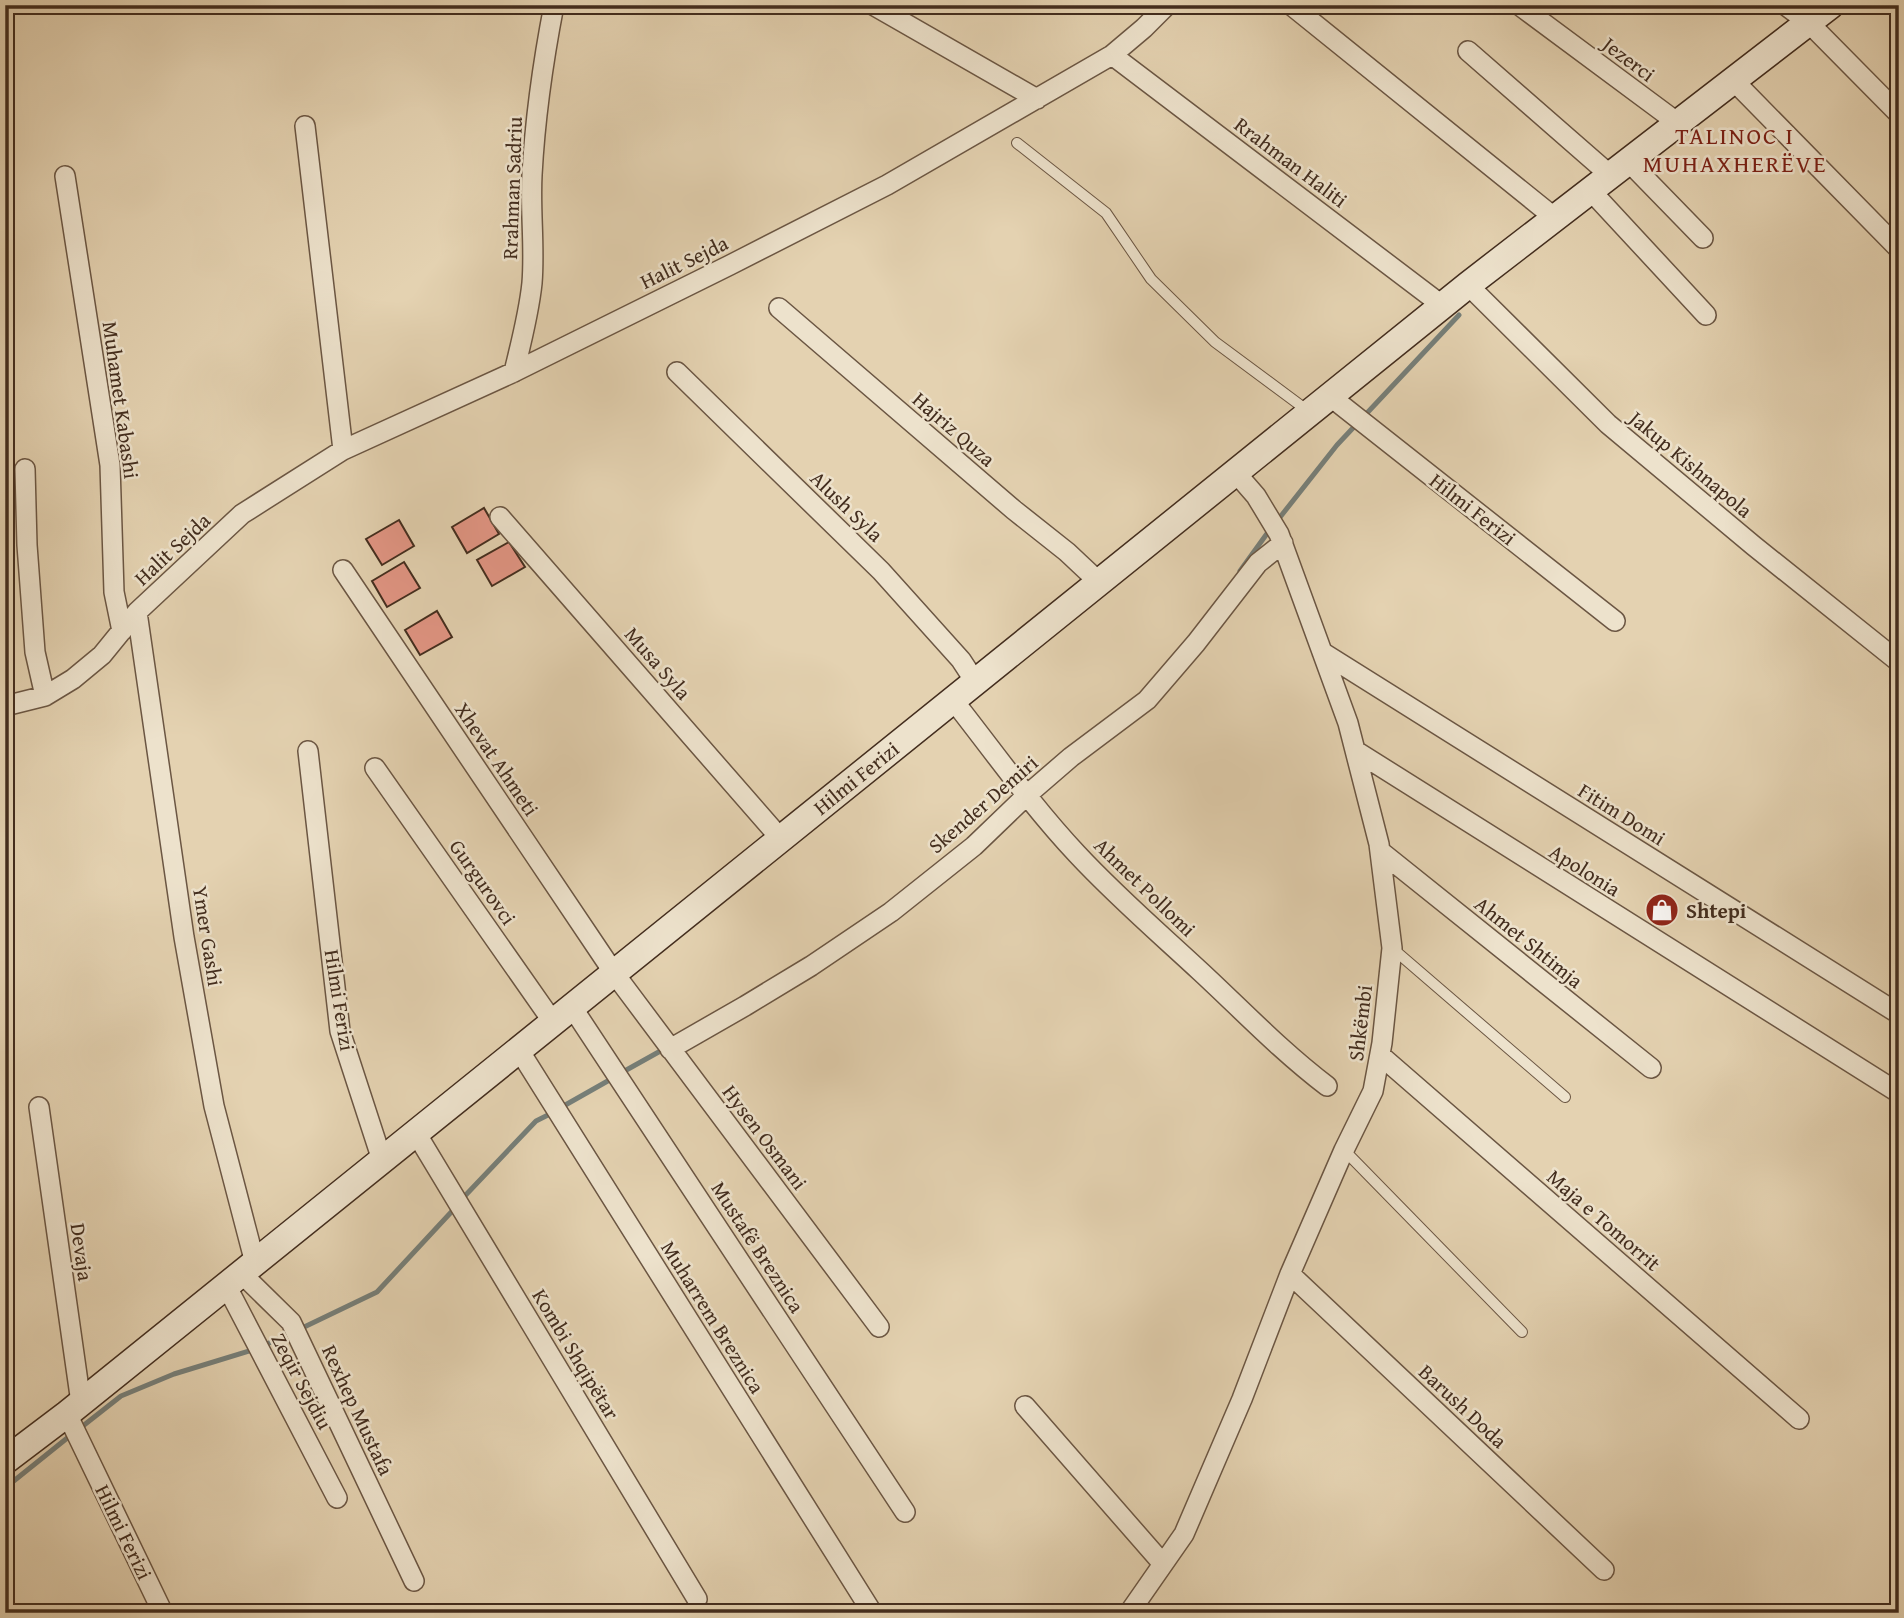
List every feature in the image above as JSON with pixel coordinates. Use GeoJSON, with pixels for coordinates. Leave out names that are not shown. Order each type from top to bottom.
{"type":"FeatureCollection","features":[{"type":"Feature","properties":{"kind":"street","name":"Rrahman Sadriu"},"geometry":{"type":"LineString","coordinates":[[514,372],[527,319],[532,282],[532,178],[537,109],[554,5]]}},
{"type":"Feature","properties":{"kind":"street"},"geometry":{"type":"LineString","coordinates":[[873,5],[1037,99]]}},
{"type":"Feature","properties":{"kind":"street","name":"Halit Sejda"},"geometry":{"type":"LineString","coordinates":[[137,612],[242,514],[343,450],[514,372],[875,191],[1112,55],[1167,5]]}},
{"type":"Feature","properties":{"kind":"street"},"geometry":{"type":"LineString","coordinates":[[1291,5],[1550,214],[1554,220]]}},
{"type":"Feature","properties":{"kind":"street","name":"Jezerci"},"geometry":{"type":"LineString","coordinates":[[1519,5],[1678,123]]}},
{"type":"Feature","properties":{"kind":"street"},"geometry":{"type":"LineString","coordinates":[[1785,5],[1809,23],[1899,114]]}},
{"type":"Feature","properties":{"kind":"street","name":"Hilmi Ferizi"},"geometry":{"type":"LineString","coordinates":[[5,1461],[72,1412],[1468,285],[1831,5]]}},
{"type":"Feature","properties":{"kind":"street"},"geometry":{"type":"LineString","coordinates":[[1468,51],[1610,176],[1703,239]]}},
{"type":"Feature","properties":{"kind":"street","name":"Rrahman Haliti"},"geometry":{"type":"LineString","coordinates":[[1112,55],[1443,306]]}},
{"type":"Feature","properties":{"kind":"street"},"geometry":{"type":"LineString","coordinates":[[1734,81],[1899,249]]}},
{"type":"Feature","properties":{"kind":"street"},"geometry":{"type":"LineString","coordinates":[[305,126],[343,450]]}},
{"type":"Feature","properties":{"kind":"street","name":"Muhamet Kabashi"},"geometry":{"type":"LineString","coordinates":[[65,176],[110,465],[114,592],[122,631]]}},
{"type":"Feature","properties":{"kind":"street"},"geometry":{"type":"LineString","coordinates":[[1610,176],[1706,315]]}},
{"type":"Feature","properties":{"kind":"street","name":"Jakup Kishnapola"},"geometry":{"type":"LineString","coordinates":[[1468,285],[1608,424],[1899,662]]}},
{"type":"Feature","properties":{"kind":"street","name":"Hajriz Quza"},"geometry":{"type":"LineString","coordinates":[[779,308],[1100,583]]}},
{"type":"Feature","properties":{"kind":"street","name":"Alush Syla"},"geometry":{"type":"LineString","coordinates":[[677,372],[881,571],[961,660],[975,683]]}},
{"type":"Feature","properties":{"kind":"street","name":"Hilmi Ferizi"},"geometry":{"type":"LineString","coordinates":[[1321,405],[1615,621]]}},
{"type":"Feature","properties":{"kind":"street"},"geometry":{"type":"LineString","coordinates":[[25,469],[27,545],[35,652],[45,696]]}},
{"type":"Feature","properties":{"kind":"street","name":"Shkëmbi"},"geometry":{"type":"LineString","coordinates":[[1129,1613],[1184,1534],[1242,1399],[1290,1274],[1373,1091],[1380,1055],[1392,948],[1380,851],[1348,723],[1281,538],[1256,496],[1236,473]]}},
{"type":"Feature","properties":{"kind":"street","name":"Musa Syla"},"geometry":{"type":"LineString","coordinates":[[500,517],[781,839]]}},
{"type":"Feature","properties":{"kind":"street","name":"Skender Demiri"},"geometry":{"type":"LineString","coordinates":[[667,1044],[811,966],[891,912],[974,846],[1023,790],[1147,700],[1281,538]]}},
{"type":"Feature","properties":{"kind":"street","name":"Xhevat Ahmeti"},"geometry":{"type":"LineString","coordinates":[[343,570],[614,973]]}},
{"type":"Feature","properties":{"kind":"street"},"geometry":{"type":"LineString","coordinates":[[5,706],[45,696],[73,679],[102,655],[137,612]]}},
{"type":"Feature","properties":{"kind":"street","name":"Ymer Gashi"},"geometry":{"type":"LineString","coordinates":[[137,612],[184,937],[241,1274]]}},
{"type":"Feature","properties":{"kind":"street","name":"Fitim Domi"},"geometry":{"type":"LineString","coordinates":[[1322,652],[1899,1014]]}},
{"type":"Feature","properties":{"kind":"street","name":"Ahmet Pollomi"},"geometry":{"type":"LineString","coordinates":[[953,701],[1076,854],[1291,1058],[1327,1086]]}},
{"type":"Feature","properties":{"kind":"street","name":"Hilmi Ferizi"},"geometry":{"type":"LineString","coordinates":[[308,751],[340,1031],[382,1160]]}},
{"type":"Feature","properties":{"kind":"street","name":"Apolonia"},"geometry":{"type":"LineString","coordinates":[[1356,751],[1899,1093]]}},
{"type":"Feature","properties":{"kind":"street","name":"Gurgurovci"},"geometry":{"type":"LineString","coordinates":[[375,768],[563,1015]]}},
{"type":"Feature","properties":{"kind":"street","name":"Ahmet Shtimja"},"geometry":{"type":"LineString","coordinates":[[1380,851],[1651,1068]]}},
{"type":"Feature","properties":{"kind":"street","name":"Hysen Osmani"},"geometry":{"type":"LineString","coordinates":[[614,973],[879,1327]]}},
{"type":"Feature","properties":{"kind":"street","name":"Mustafë Breznica"},"geometry":{"type":"LineString","coordinates":[[563,1015],[610,1065],[905,1512]]}},
{"type":"Feature","properties":{"kind":"street","name":"Muharrem Breznica"},"geometry":{"type":"LineString","coordinates":[[519,1050],[870,1609]]}},
{"type":"Feature","properties":{"kind":"street","name":"Maja e Tomorrit"},"geometry":{"type":"LineString","coordinates":[[1380,1055],[1799,1419]]}},
{"type":"Feature","properties":{"kind":"street","name":"Devaja"},"geometry":{"type":"LineString","coordinates":[[38,1107],[72,1412]]}},
{"type":"Feature","properties":{"kind":"street","name":"Kombi Shqipëtar"},"geometry":{"type":"LineString","coordinates":[[416,1133],[697,1599]]}},
{"type":"Feature","properties":{"kind":"street","name":"Rexhep Mustafa"},"geometry":{"type":"LineString","coordinates":[[241,1274],[291,1322],[414,1581]]}},
{"type":"Feature","properties":{"kind":"street","name":"Zeqir Sejdiu"},"geometry":{"type":"LineString","coordinates":[[241,1274],[253,1336],[337,1498]]}},
{"type":"Feature","properties":{"kind":"street","name":"Barush Doda"},"geometry":{"type":"LineString","coordinates":[[1290,1274],[1604,1570]]}},
{"type":"Feature","properties":{"kind":"street"},"geometry":{"type":"LineString","coordinates":[[1025,1406],[1163,1564]]}},
{"type":"Feature","properties":{"kind":"street","name":"Hilmi Ferizi"},"geometry":{"type":"LineString","coordinates":[[72,1412],[81,1443],[163,1613]]}},
{"type":"Feature","properties":{"kind":"lane"},"geometry":{"type":"LineString","coordinates":[[1017,144],[1106,213],[1151,279],[1215,342],[1321,405]]}},
{"type":"Feature","properties":{"kind":"lane"},"geometry":{"type":"LineString","coordinates":[[1392,948],[1565,1097]]}},
{"type":"Feature","properties":{"kind":"lane"},"geometry":{"type":"LineString","coordinates":[[1344,1150],[1522,1332]]}},
{"type":"Feature","properties":{"kind":"building"},"geometry":{"type":"Polygon","coordinates":[[[484,508],[499,534],[467,553],[452,527],[484,508]]]}},
{"type":"Feature","properties":{"kind":"building"},"geometry":{"type":"Polygon","coordinates":[[[399,520],[414,546],[382,565],[366,539],[399,520]]]}},
{"type":"Feature","properties":{"kind":"building"},"geometry":{"type":"Polygon","coordinates":[[[509,542],[525,567],[492,586],[477,560],[509,542]]]}},
{"type":"Feature","properties":{"kind":"building"},"geometry":{"type":"Polygon","coordinates":[[[404,562],[420,588],[387,607],[372,581],[404,562]]]}},
{"type":"Feature","properties":{"kind":"building"},"geometry":{"type":"Polygon","coordinates":[[[437,611],[452,637],[420,655],[405,630],[437,611]]]}},
{"type":"Feature","properties":{"kind":"waterway"},"geometry":{"type":"LineString","coordinates":[[1277,521],[1337,445],[1459,315]]}},
{"type":"Feature","properties":{"kind":"waterway"},"geometry":{"type":"LineString","coordinates":[[1240,571],[1271,528]]}},
{"type":"Feature","properties":{"kind":"waterway"},"geometry":{"type":"LineString","coordinates":[[621,1073],[664,1049]]}},
{"type":"Feature","properties":{"kind":"waterway"},"geometry":{"type":"LineString","coordinates":[[560,1108],[613,1078]]}},
{"type":"Feature","properties":{"kind":"waterway"},"geometry":{"type":"LineString","coordinates":[[461,1200],[536,1121],[552,1113]]}},
{"type":"Feature","properties":{"kind":"waterway"},"geometry":{"type":"LineString","coordinates":[[300,1329],[377,1292],[455,1208]]}},
{"type":"Feature","properties":{"kind":"waterway"},"geometry":{"type":"LineString","coordinates":[[79,1429],[121,1396],[174,1374],[256,1349],[291,1333]]}},
{"type":"Feature","properties":{"kind":"waterway"},"geometry":{"type":"LineString","coordinates":[[5,1488],[71,1435]]}},
{"type":"Feature","properties":{"kind":"place","name":"Shtepi"},"geometry":{"type":"Point","coordinates":[1662,910]}},
{"type":"Feature","properties":{"kind":"district","name":"TALINOC I MUHAXHERËVE"},"geometry":{"type":"Point","coordinates":[1735,149]}}]}
